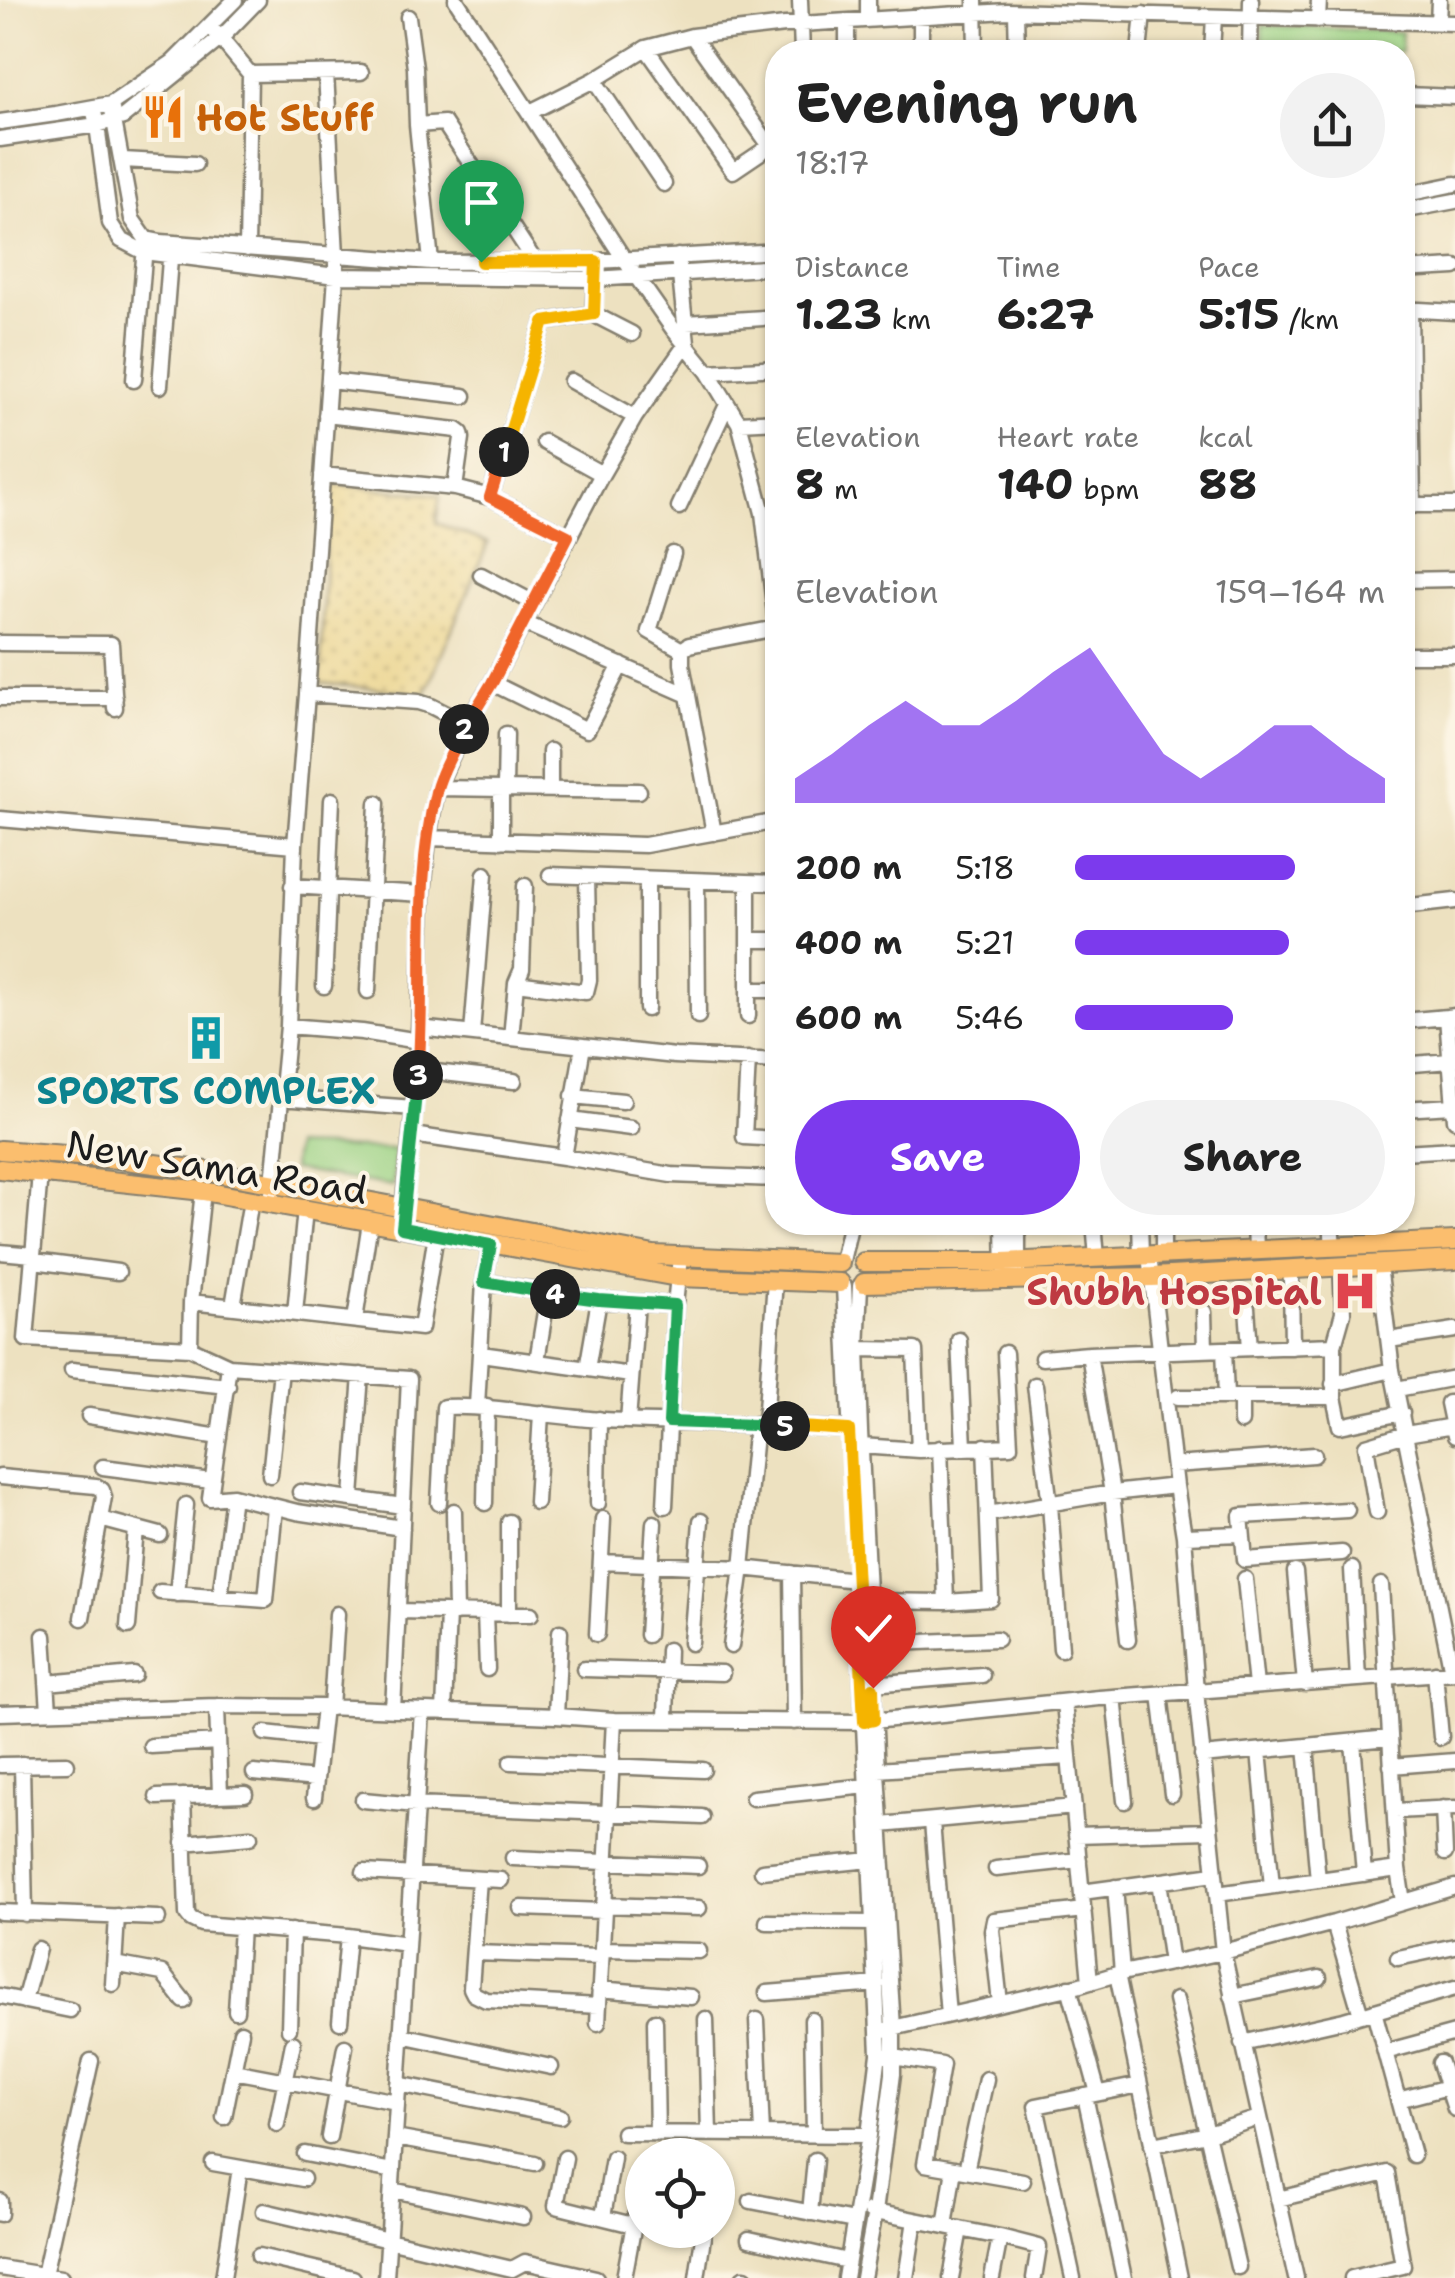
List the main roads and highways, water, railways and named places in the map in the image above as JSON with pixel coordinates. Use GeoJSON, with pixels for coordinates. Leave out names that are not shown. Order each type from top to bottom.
{"type":"FeatureCollection","features":[{"type":"Feature","properties":{"kind":"main road","name":"New Sama Road"},"geometry":{"type":"LineString","coordinates":[[0,1150],[118,1159],[273,1184],[654,1256],[852,1273]]}},
{"type":"Feature","properties":{"kind":"main road","name":"New Sama Road"},"geometry":{"type":"LineString","coordinates":[[0,1170],[203,1191],[678,1277],[775,1280],[852,1273],[1011,1271],[1152,1277],[1455,1260]]}},
{"type":"Feature","properties":{"kind":"main road","name":"New Sama Road"},"geometry":{"type":"LineString","coordinates":[[1011,1271],[1097,1258],[1455,1241]]}},
{"type":"Feature","properties":{"kind":"place","name":"Hot Stuff"},"geometry":{"type":"Point","coordinates":[163,117]}},
{"type":"Feature","properties":{"kind":"place","name":"SPORTS COMPLEX"},"geometry":{"type":"Point","coordinates":[206,1038]}},
{"type":"Feature","properties":{"kind":"place","name":"Shubh Hospital"},"geometry":{"type":"Point","coordinates":[1355,1291]}}]}
